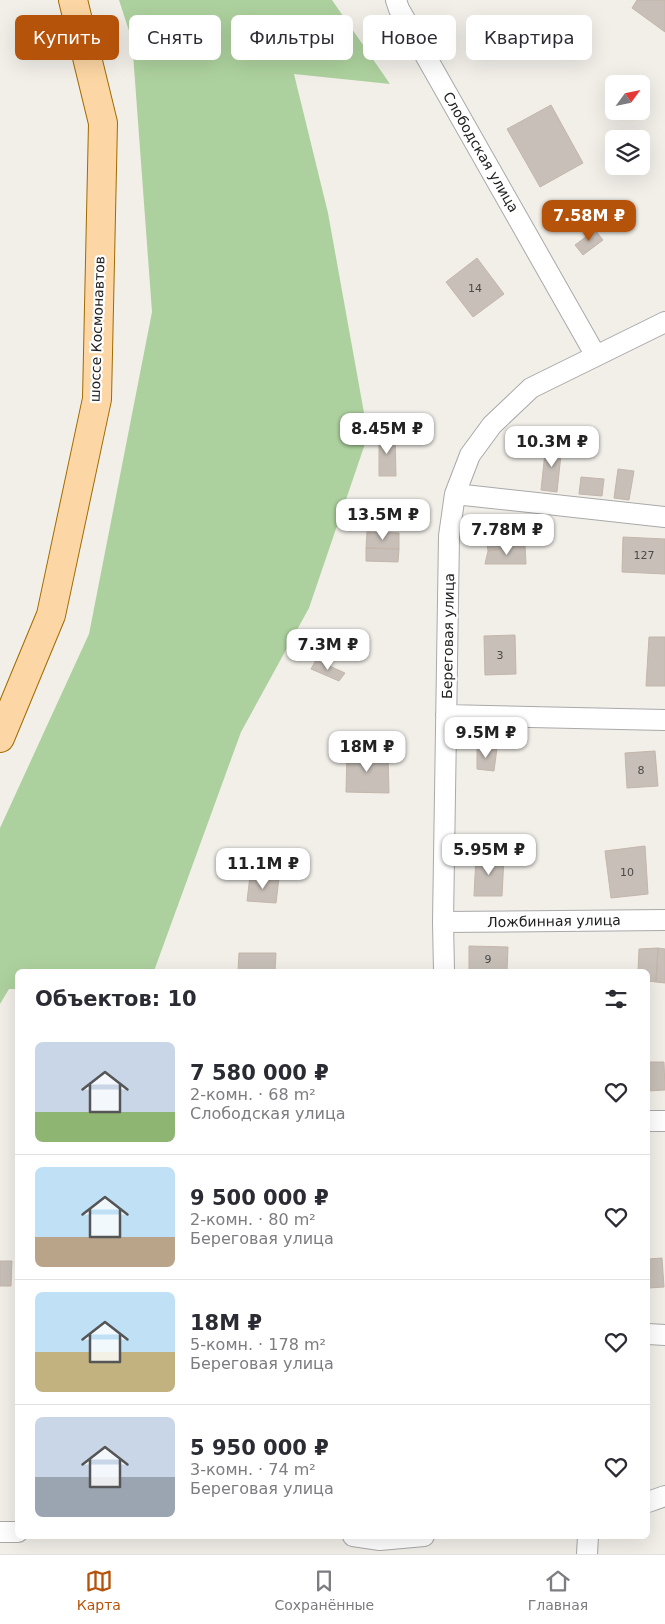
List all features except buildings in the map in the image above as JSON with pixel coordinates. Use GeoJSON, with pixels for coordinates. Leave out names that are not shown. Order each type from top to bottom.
{"type":"FeatureCollection","features":[{"type":"Feature","properties":{"kind":"main road","name":"шоссе Космонавтов"},"geometry":{"type":"LineString","coordinates":[[0,738],[51,615],[97,400],[102,123],[73,0]]}},
{"type":"Feature","properties":{"kind":"street","name":"Слободская улица"},"geometry":{"type":"LineString","coordinates":[[396,0],[596,356]]}},
{"type":"Feature","properties":{"kind":"street","name":"Береговая улица"},"geometry":{"type":"LineString","coordinates":[[444,969],[443,922],[449,536],[455,494],[470,455],[492,425],[530,388],[665,322]]}},
{"type":"Feature","properties":{"kind":"street"},"geometry":{"type":"LineString","coordinates":[[455,494],[665,517]]}},
{"type":"Feature","properties":{"kind":"street"},"geometry":{"type":"LineString","coordinates":[[446,715],[665,720]]}},
{"type":"Feature","properties":{"kind":"street","name":"Ложбинная улица"},"geometry":{"type":"LineString","coordinates":[[443,922],[665,920]]}},
{"type":"Feature","properties":{"kind":"street"},"geometry":{"type":"LineString","coordinates":[[650,1121],[665,1121]]}},
{"type":"Feature","properties":{"kind":"street"},"geometry":{"type":"LineString","coordinates":[[650,1334],[665,1335]]}},
{"type":"Feature","properties":{"kind":"street"},"geometry":{"type":"LineString","coordinates":[[650,1501],[665,1496]]}},
{"type":"Feature","properties":{"kind":"street"},"geometry":{"type":"LineString","coordinates":[[0,1532],[15,1532]]}},
{"type":"Feature","properties":{"kind":"street"},"geometry":{"type":"LineString","coordinates":[[364,1539],[379,1543],[405,1539]]}},
{"type":"Feature","properties":{"kind":"street"},"geometry":{"type":"LineString","coordinates":[[587,1554],[588,1539]]}},
{"type":"Feature","properties":{"kind":"green space"},"geometry":{"type":"Polygon","coordinates":[[[119,0],[332,0],[342,15],[231,15],[231,60],[353,60],[353,30],[363,45],[363,60],[373,60],[390,84],[294,74],[328,213],[368,435],[309,608],[241,732],[155,969],[15,969],[15,989],[9,989],[0,1004],[0,828],[89,634],[152,312],[133,60],[221,60],[221,15],[129,15],[129,31],[119,0]]]}}]}
